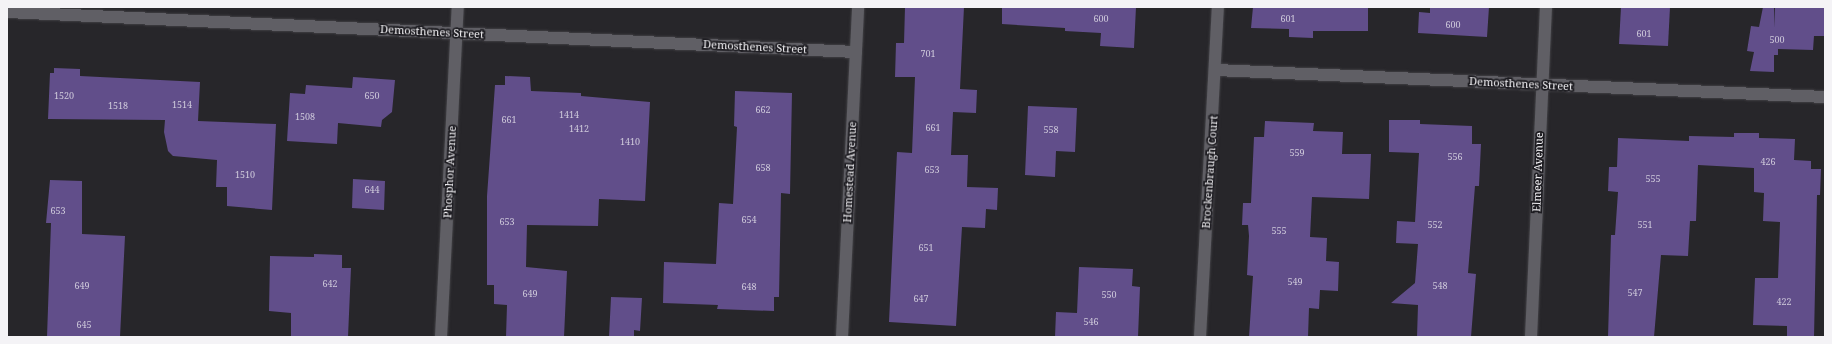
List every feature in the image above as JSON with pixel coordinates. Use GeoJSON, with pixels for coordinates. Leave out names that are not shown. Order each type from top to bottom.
{"type":"FeatureCollection","features":[{"type":"Feature","properties":{"kind":"street","name":"Phosphor Avenue"},"geometry":{"type":"LineString","coordinates":[[441,337],[458,34],[458,7]]}},
{"type":"Feature","properties":{"kind":"street","name":"Homestead Avenue"},"geometry":{"type":"LineString","coordinates":[[842,337],[858,7]]}},
{"type":"Feature","properties":{"kind":"street","name":"Brockenbraugh Court"},"geometry":{"type":"LineString","coordinates":[[1200,337],[1216,70],[1218,7]]}},
{"type":"Feature","properties":{"kind":"street","name":"Elmeer Avenue"},"geometry":{"type":"LineString","coordinates":[[1532,337],[1546,7]]}},
{"type":"Feature","properties":{"kind":"street","name":"Demosthenes Street"},"geometry":{"type":"LineString","coordinates":[[7,12],[856,52]]}},
{"type":"Feature","properties":{"kind":"street","name":"Demosthenes Street"},"geometry":{"type":"LineString","coordinates":[[1216,70],[1825,97]]}},
{"type":"Feature","properties":{"kind":"building"},"geometry":{"type":"Polygon","coordinates":[[[905,7],[964,7],[960,89],[977,90],[976,113],[953,112],[951,155],[968,155],[967,187],[998,188],[997,210],[986,209],[985,228],[962,227],[956,326],[889,322],[897,152],[912,153],[915,77],[895,77],[896,43],[904,43],[905,7]]]}},
{"type":"Feature","properties":{"kind":"building"},"geometry":{"type":"Polygon","coordinates":[[[1002,7],[1136,7],[1134,48],[1100,46],[1101,33],[1065,31],[1065,28],[1002,24],[1002,7]]]}},
{"type":"Feature","properties":{"kind":"building"},"geometry":{"type":"Polygon","coordinates":[[[1253,7],[1368,7],[1368,31],[1313,31],[1313,38],[1289,37],[1289,29],[1251,28],[1253,7]]]}},
{"type":"Feature","properties":{"kind":"building"},"geometry":{"type":"Polygon","coordinates":[[[1430,7],[1489,7],[1487,37],[1418,33],[1419,12],[1430,13],[1430,7]]]}},
{"type":"Feature","properties":{"kind":"building"},"geometry":{"type":"Polygon","coordinates":[[[1621,7],[1670,7],[1668,46],[1619,44],[1621,7]]]}},
{"type":"Feature","properties":{"kind":"building"},"geometry":{"type":"Polygon","coordinates":[[[1763,7],[1774,7],[1775,28],[1775,7],[1825,7],[1825,36],[1814,36],[1813,50],[1778,49],[1778,55],[1774,55],[1774,72],[1750,71],[1754,52],[1747,51],[1751,26],[1759,27],[1763,7]]]}},
{"type":"Feature","properties":{"kind":"building"},"geometry":{"type":"Polygon","coordinates":[[[54,68],[80,69],[80,76],[200,82],[198,121],[276,124],[272,210],[227,206],[227,187],[216,187],[217,160],[173,156],[168,151],[164,132],[165,120],[48,119],[50,73],[54,73],[54,68]]]}},
{"type":"Feature","properties":{"kind":"building"},"geometry":{"type":"Polygon","coordinates":[[[505,76],[530,77],[531,91],[581,93],[581,96],[650,102],[645,201],[599,199],[598,226],[527,225],[526,267],[567,271],[564,337],[506,337],[507,305],[494,304],[494,285],[487,285],[487,196],[495,85],[505,85],[505,76]]]}},
{"type":"Feature","properties":{"kind":"building"},"geometry":{"type":"Polygon","coordinates":[[[353,77],[395,80],[392,112],[382,120],[381,127],[338,123],[337,144],[287,141],[290,93],[305,94],[306,85],[352,88],[353,77]]]}},
{"type":"Feature","properties":{"kind":"building"},"geometry":{"type":"Polygon","coordinates":[[[735,91],[792,93],[790,194],[781,193],[779,297],[774,297],[774,311],[717,309],[718,305],[663,303],[664,262],[716,264],[719,203],[733,204],[737,127],[734,126],[735,91]]]}},
{"type":"Feature","properties":{"kind":"building"},"geometry":{"type":"Polygon","coordinates":[[[1028,106],[1077,108],[1075,152],[1056,151],[1055,177],[1025,175],[1028,106]]]}},
{"type":"Feature","properties":{"kind":"building"},"geometry":{"type":"Polygon","coordinates":[[[1389,120],[1420,120],[1420,124],[1472,126],[1472,144],[1481,144],[1479,186],[1475,186],[1468,273],[1476,274],[1471,337],[1417,337],[1418,305],[1391,303],[1415,283],[1418,244],[1396,243],[1397,221],[1415,222],[1419,153],[1389,152],[1389,120]]]}},
{"type":"Feature","properties":{"kind":"building"},"geometry":{"type":"Polygon","coordinates":[[[1265,121],[1314,123],[1313,131],[1343,132],[1342,154],[1371,154],[1369,199],[1312,197],[1310,237],[1327,238],[1326,261],[1339,262],[1338,291],[1320,290],[1319,309],[1309,308],[1308,337],[1249,337],[1253,276],[1247,275],[1249,236],[1248,225],[1242,225],[1243,203],[1251,203],[1254,137],[1264,137],[1265,121]]]}},
{"type":"Feature","properties":{"kind":"building"},"geometry":{"type":"Polygon","coordinates":[[[1734,133],[1759,133],[1759,138],[1795,139],[1794,160],[1811,161],[1811,169],[1821,169],[1820,195],[1817,195],[1814,337],[1787,337],[1787,326],[1753,325],[1755,278],[1778,278],[1780,222],[1763,221],[1764,193],[1754,192],[1754,168],[1698,165],[1696,221],[1690,221],[1688,256],[1661,255],[1654,337],[1608,337],[1611,235],[1615,235],[1618,192],[1608,191],[1609,167],[1617,167],[1618,138],[1689,141],[1689,136],[1734,137],[1734,133]]]}},
{"type":"Feature","properties":{"kind":"building"},"geometry":{"type":"Polygon","coordinates":[[[353,179],[385,181],[384,210],[352,208],[353,179]]]}},
{"type":"Feature","properties":{"kind":"building"},"geometry":{"type":"Polygon","coordinates":[[[50,180],[82,181],[82,234],[125,236],[120,337],[47,337],[51,223],[46,223],[50,180]]]}},
{"type":"Feature","properties":{"kind":"building"},"geometry":{"type":"Polygon","coordinates":[[[314,254],[342,255],[342,268],[351,268],[348,337],[291,337],[291,313],[269,311],[270,256],[314,257],[314,254]]]}},
{"type":"Feature","properties":{"kind":"building"},"geometry":{"type":"Polygon","coordinates":[[[1079,267],[1133,269],[1132,286],[1140,287],[1138,337],[1055,337],[1056,312],[1077,313],[1079,267]]]}},
{"type":"Feature","properties":{"kind":"building"},"geometry":{"type":"Polygon","coordinates":[[[611,297],[642,298],[640,331],[634,330],[634,337],[609,337],[611,297]]]}}]}
